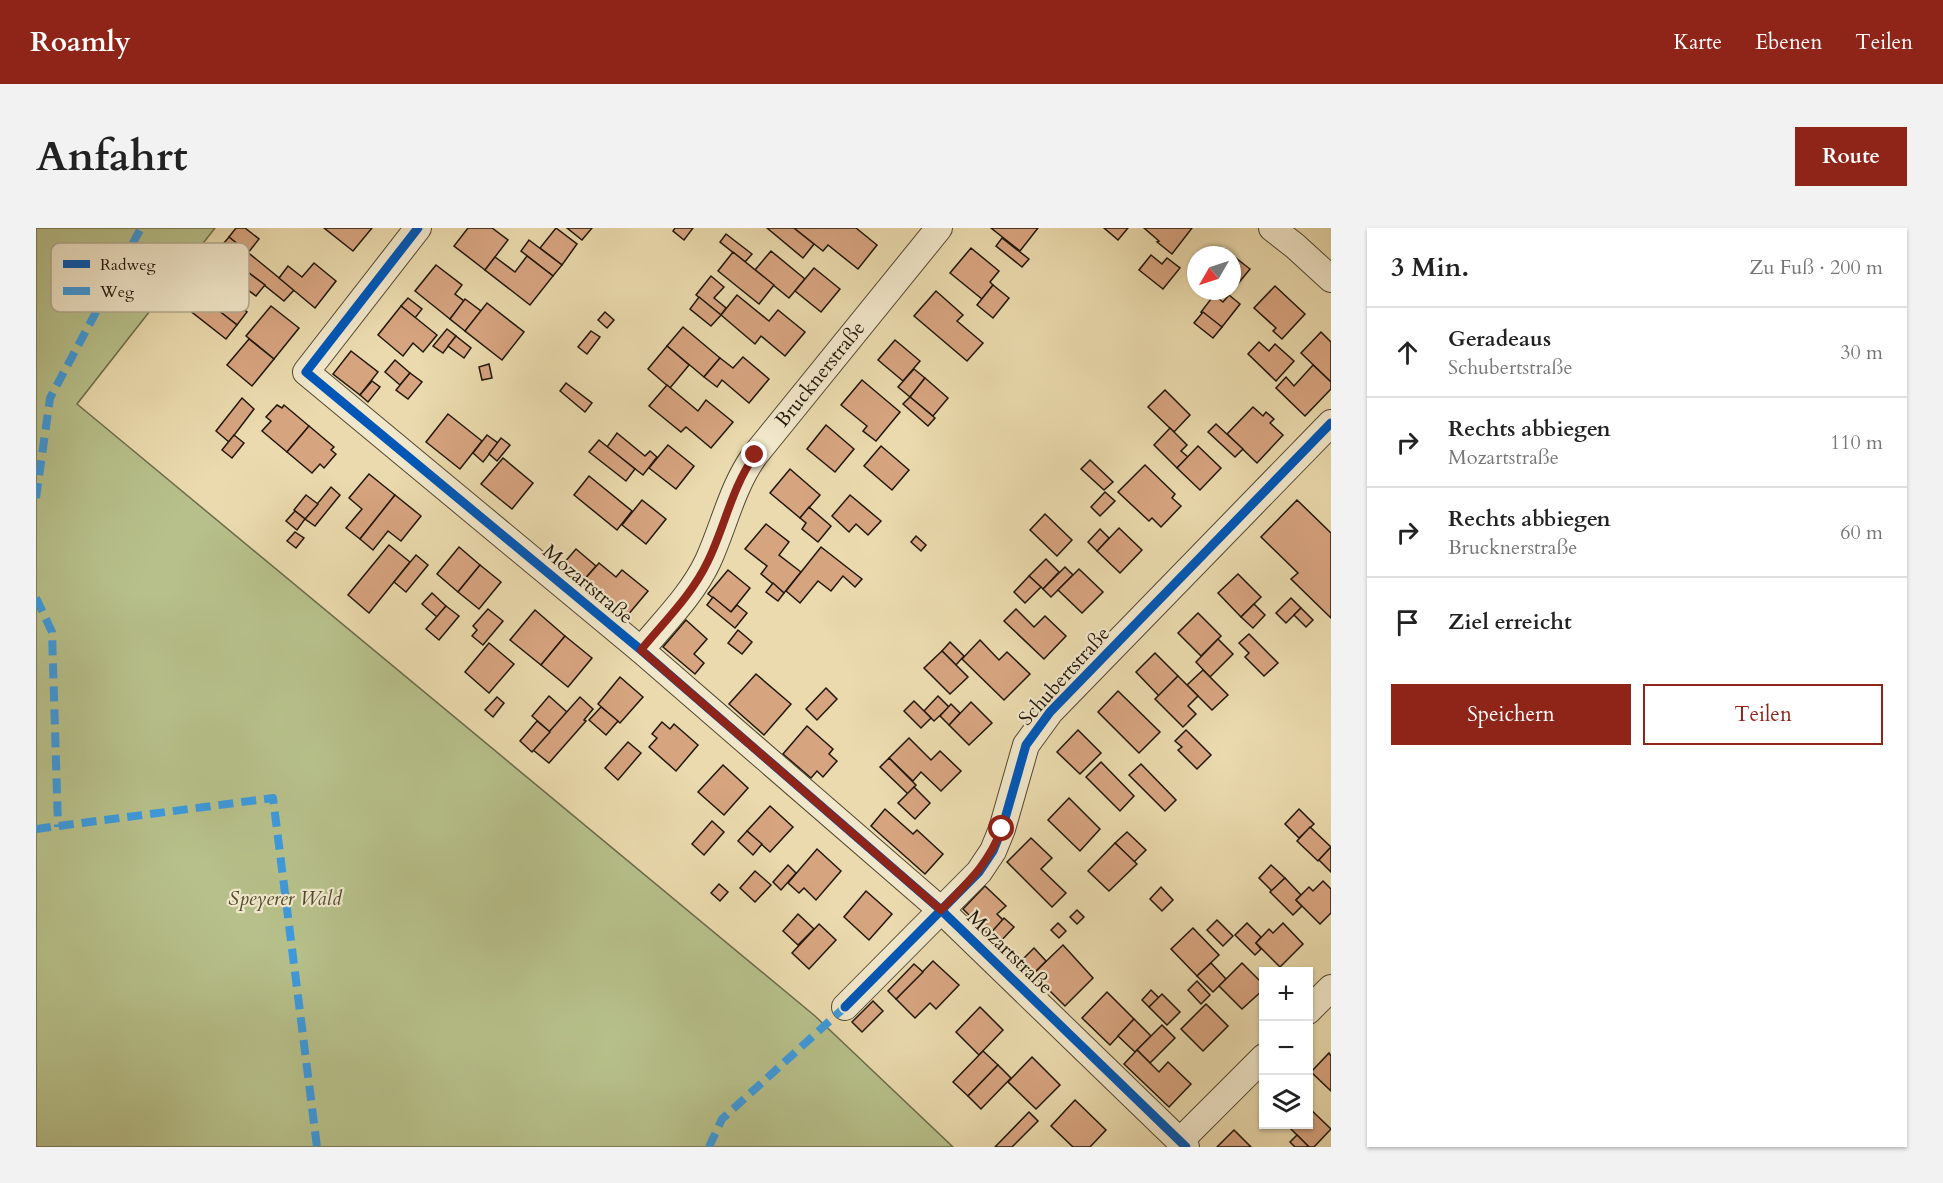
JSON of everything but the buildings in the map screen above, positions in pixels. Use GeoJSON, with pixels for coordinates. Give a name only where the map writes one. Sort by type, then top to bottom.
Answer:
{"type":"FeatureCollection","features":[{"type":"Feature","properties":{"kind":"street","name":"Mozartstraße"},"geometry":{"type":"LineString","coordinates":[[418,228],[306,372],[641,650],[941,910],[1183,1144]]}},
{"type":"Feature","properties":{"kind":"street","name":"Brucknerstraße"},"geometry":{"type":"LineString","coordinates":[[641,650],[698,579],[708,561],[738,483],[750,462],[939,228]]}},
{"type":"Feature","properties":{"kind":"street"},"geometry":{"type":"LineString","coordinates":[[1272,228],[1331,279]]}},
{"type":"Feature","properties":{"kind":"street","name":"Schubertstraße"},"geometry":{"type":"LineString","coordinates":[[845,1007],[979,872],[993,851],[1002,829],[1026,745],[1050,712],[1331,423]]}},
{"type":"Feature","properties":{"kind":"street"},"geometry":{"type":"LineString","coordinates":[[1313,1006],[1331,988]]}},
{"type":"Feature","properties":{"kind":"street"},"geometry":{"type":"LineString","coordinates":[[1183,1144],[1259,1061]]}},
{"type":"Feature","properties":{"kind":"green space","name":"Speyerer Wald"},"geometry":{"type":"Polygon","coordinates":[[[36,228],[215,228],[203,243],[51,243],[51,312],[149,312],[77,404],[815,1016],[953,1147],[36,1147],[36,228]]]}},
{"type":"Feature","properties":{"kind":"marked path"},"geometry":{"type":"LineString","coordinates":[[133,243],[141,228]]}},
{"type":"Feature","properties":{"kind":"marked path"},"geometry":{"type":"LineString","coordinates":[[36,498],[50,398],[96,312]]}},
{"type":"Feature","properties":{"kind":"marked path"},"geometry":{"type":"LineString","coordinates":[[36,598],[52,632],[58,827]]}},
{"type":"Feature","properties":{"kind":"marked path"},"geometry":{"type":"LineString","coordinates":[[36,829],[273,798],[317,1147]]}},
{"type":"Feature","properties":{"kind":"marked path"},"geometry":{"type":"LineString","coordinates":[[709,1147],[722,1119],[845,1007]]}},
{"type":"Feature","properties":{"kind":"cycle path"},"geometry":{"type":"LineString","coordinates":[[418,228],[306,372],[641,650],[941,910],[1186,1147]]}},
{"type":"Feature","properties":{"kind":"cycle path"},"geometry":{"type":"LineString","coordinates":[[845,1007],[979,872],[993,851],[1002,829],[1026,745],[1050,712],[1331,423]]}},
{"type":"Feature","properties":{"kind":"route"},"geometry":{"type":"LineString","coordinates":[[755,455],[745,468],[738,483],[708,561],[698,579],[641,650],[941,910],[979,872],[993,851],[1002,829]]}}]}
